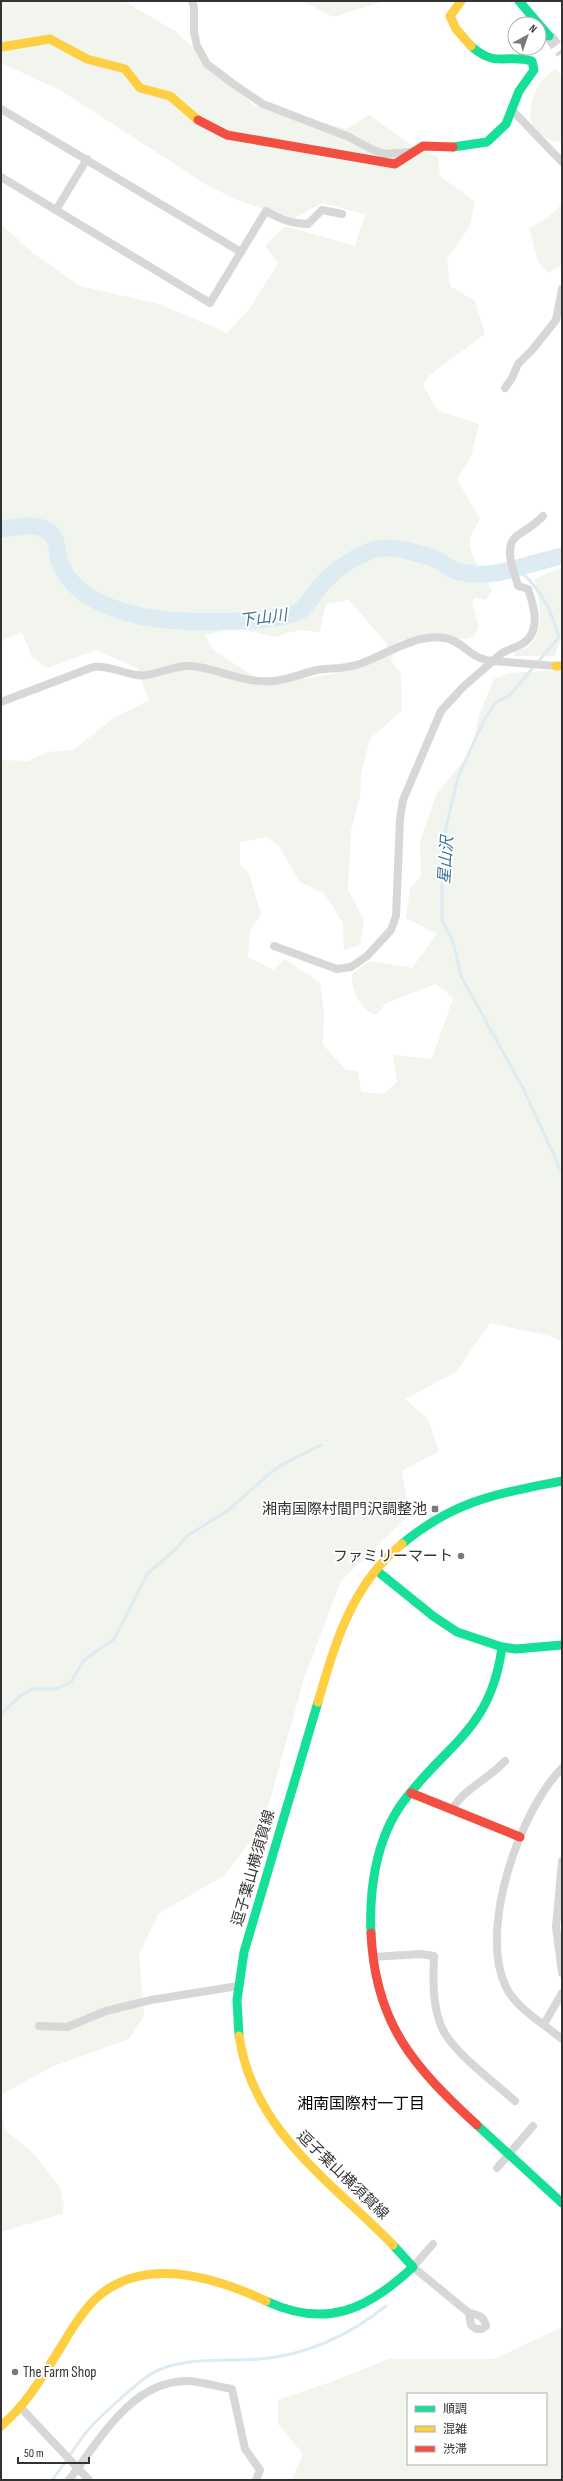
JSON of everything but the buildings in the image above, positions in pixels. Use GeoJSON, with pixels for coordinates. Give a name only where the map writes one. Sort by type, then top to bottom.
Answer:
{"type":"FeatureCollection","features":[{"type":"Feature","properties":{"kind":"street"},"geometry":{"type":"LineString","coordinates":[[192,1],[194,7],[194,32],[196,46],[207,64],[263,104],[349,137],[373,150],[385,154],[415,151]]}},
{"type":"Feature","properties":{"kind":"street"},"geometry":{"type":"LineString","coordinates":[[1,47],[40,39],[60,43],[87,59],[125,69],[140,88],[170,96],[198,120],[214,130],[246,140],[386,164],[402,162],[415,151],[429,144],[462,147],[486,142],[506,124],[519,91],[534,70],[534,65],[528,59],[494,60],[485,56],[458,34],[451,25],[450,16],[461,1]]}},
{"type":"Feature","properties":{"kind":"street"},"geometry":{"type":"LineString","coordinates":[[519,1],[549,36]]}},
{"type":"Feature","properties":{"kind":"street"},"geometry":{"type":"LineString","coordinates":[[1,109],[241,252]]}},
{"type":"Feature","properties":{"kind":"street"},"geometry":{"type":"LineString","coordinates":[[512,110],[562,162]]}},
{"type":"Feature","properties":{"kind":"street"},"geometry":{"type":"LineString","coordinates":[[56,210],[87,159]]}},
{"type":"Feature","properties":{"kind":"street"},"geometry":{"type":"LineString","coordinates":[[1,177],[210,303],[266,211],[278,218],[295,224],[308,224],[322,210],[342,214]]}},
{"type":"Feature","properties":{"kind":"street"},"geometry":{"type":"LineString","coordinates":[[505,388],[512,378],[518,364],[533,349],[556,320],[562,289]]}},
{"type":"Feature","properties":{"kind":"street"},"geometry":{"type":"LineString","coordinates":[[274,946],[337,969],[351,967],[367,956],[391,930],[396,916],[400,819],[403,800],[441,711],[463,687],[504,650],[523,643],[534,628],[535,610],[533,603],[528,589],[518,586],[510,553],[512,542],[517,536],[534,527],[543,516]]}},
{"type":"Feature","properties":{"kind":"street"},"geometry":{"type":"LineString","coordinates":[[1,702],[93,667],[101,666],[138,676],[174,666],[191,666],[242,679],[273,681],[317,670],[356,665],[397,646],[436,638],[446,638],[456,642],[480,660],[502,663],[559,666]]}},
{"type":"Feature","properties":{"kind":"street","name":"逗子葉山横須賀線"},"geometry":{"type":"LineString","coordinates":[[413,2267],[396,2246],[292,2148],[268,2116],[254,2086],[243,2053],[237,2016],[238,1986],[252,1920],[333,1650],[360,1591],[376,1570],[398,1546],[426,1524],[459,1507],[492,1495],[562,1481]]}},
{"type":"Feature","properties":{"kind":"street"},"geometry":{"type":"LineString","coordinates":[[376,1570],[433,1616],[457,1632],[502,1648],[516,1649],[562,1646]]}},
{"type":"Feature","properties":{"kind":"street"},"geometry":{"type":"LineString","coordinates":[[502,1648],[499,1674],[491,1698],[474,1726],[410,1793],[384,1836],[376,1861],[370,1922],[373,1957],[378,1986],[385,2007],[408,2054],[438,2088],[561,2200]]}},
{"type":"Feature","properties":{"kind":"street"},"geometry":{"type":"LineString","coordinates":[[452,1810],[458,1799],[496,1771],[505,1761]]}},
{"type":"Feature","properties":{"kind":"street"},"geometry":{"type":"LineString","coordinates":[[562,1768],[543,1792],[520,1837],[504,1884],[497,1928],[496,1958],[510,1994],[562,2039]]}},
{"type":"Feature","properties":{"kind":"street"},"geometry":{"type":"LineString","coordinates":[[410,1793],[520,1837]]}},
{"type":"Feature","properties":{"kind":"street"},"geometry":{"type":"LineString","coordinates":[[562,1861],[556,1927],[562,1973]]}},
{"type":"Feature","properties":{"kind":"street"},"geometry":{"type":"LineString","coordinates":[[373,1957],[421,1954],[434,1956],[433,1991],[444,2032],[460,2051],[515,2101]]}},
{"type":"Feature","properties":{"kind":"street"},"geometry":{"type":"LineString","coordinates":[[39,2026],[67,2027],[106,2011],[145,2001],[238,1986]]}},
{"type":"Feature","properties":{"kind":"street"},"geometry":{"type":"LineString","coordinates":[[544,2024],[562,1993]]}},
{"type":"Feature","properties":{"kind":"street"},"geometry":{"type":"LineString","coordinates":[[497,2168],[533,2126]]}},
{"type":"Feature","properties":{"kind":"street"},"geometry":{"type":"LineString","coordinates":[[1,2426],[21,2408],[63,2344],[94,2301],[112,2287],[128,2281],[166,2272],[191,2274],[237,2288],[293,2312],[310,2315],[350,2310],[367,2303],[391,2289],[433,2244]]}},
{"type":"Feature","properties":{"kind":"street"},"geometry":{"type":"LineString","coordinates":[[413,2267],[469,2313]]}},
{"type":"Feature","properties":{"kind":"street"},"geometry":{"type":"LineString","coordinates":[[69,2480],[110,2425],[148,2390],[160,2384],[188,2381],[232,2389],[245,2449],[260,2470],[256,2480]]}},
{"type":"Feature","properties":{"kind":"street"},"geometry":{"type":"LineString","coordinates":[[21,2408],[89,2480]]}},
{"type":"Feature","properties":{"kind":"shaded area"},"geometry":{"type":"Polygon","coordinates":[[[1,1],[119,1],[127,3],[175,31],[254,105],[347,129],[369,115],[412,145],[438,157],[440,176],[475,202],[470,226],[447,259],[450,286],[475,301],[485,334],[430,375],[423,385],[438,411],[479,424],[471,457],[457,479],[480,519],[470,539],[470,546],[474,559],[492,591],[486,600],[475,598],[472,602],[479,627],[473,637],[464,639],[423,636],[398,641],[391,660],[401,674],[402,710],[370,739],[361,773],[360,796],[351,831],[348,890],[364,920],[360,945],[344,950],[343,923],[324,893],[300,882],[278,845],[266,837],[240,842],[240,865],[249,873],[261,915],[250,931],[248,957],[273,970],[285,959],[320,983],[324,1012],[323,1045],[346,1070],[358,1071],[361,1092],[384,1094],[397,1082],[393,1055],[432,1059],[453,998],[436,984],[386,1003],[376,1015],[365,1008],[358,999],[353,987],[352,974],[370,961],[412,968],[437,934],[406,918],[410,888],[421,876],[420,841],[437,793],[472,751],[479,715],[494,679],[509,673],[562,670],[562,1342],[550,1336],[490,1323],[456,1372],[405,1399],[428,1419],[439,1451],[402,1471],[409,1515],[341,1581],[304,1678],[263,1825],[225,1875],[158,1914],[139,1955],[144,2016],[129,2039],[51,2067],[1,2095],[1,760],[28,761],[47,752],[73,750],[115,717],[149,701],[137,668],[96,650],[48,668],[32,657],[22,632],[1,641],[1,224],[33,253],[80,286],[159,304],[227,333],[250,308],[278,263],[265,246],[285,226],[355,246],[365,214],[322,203],[294,218],[242,202],[210,187],[60,90],[1,63],[1,1]],[[349,600],[326,604],[320,632],[299,630],[275,637],[236,628],[205,635],[213,650],[267,685],[348,671],[384,657],[387,644],[349,600]]]}},
{"type":"Feature","properties":{"kind":"shaded area"},"geometry":{"type":"Polygon","coordinates":[[[302,1],[385,1],[333,17],[302,1]]]}},
{"type":"Feature","properties":{"kind":"shaded area"},"geometry":{"type":"Polygon","coordinates":[[[555,69],[562,76],[562,142],[553,141],[537,132],[533,126],[530,112],[534,96],[541,82],[555,69]]]}},
{"type":"Feature","properties":{"kind":"shaded area"},"geometry":{"type":"Polygon","coordinates":[[[562,204],[562,265],[548,273],[538,262],[529,228],[547,218],[562,204]]]}},
{"type":"Feature","properties":{"kind":"shaded area"},"geometry":{"type":"Polygon","coordinates":[[[562,567],[562,641],[560,641],[555,656],[515,656],[514,652],[529,646],[535,640],[538,632],[540,614],[535,579],[562,567]]]}},
{"type":"Feature","properties":{"kind":"shaded area"},"geometry":{"type":"Polygon","coordinates":[[[1,2111],[5,2130],[32,2152],[60,2187],[64,2206],[62,2214],[1,2232],[1,2111]]]}},
{"type":"Feature","properties":{"kind":"shaded area"},"geometry":{"type":"Polygon","coordinates":[[[562,2327],[562,2480],[292,2480],[303,2454],[278,2424],[278,2400],[336,2380],[389,2359],[494,2359],[562,2327]]]}},
{"type":"Feature","properties":{"kind":"waterway","name":"下山川"},"geometry":{"type":"LineString","coordinates":[[1,529],[32,526],[43,528],[48,531],[52,534],[56,541],[60,563],[67,576],[76,587],[101,603],[115,609],[144,617],[188,621],[209,622],[254,620],[291,615],[301,610],[321,585],[341,567],[366,553],[383,548],[404,550],[420,554],[439,561],[456,571],[470,574],[497,573],[562,556]]}},
{"type":"Feature","properties":{"kind":"waterway","name":"星山沢"},"geometry":{"type":"LineString","coordinates":[[518,569],[532,583],[544,600],[553,618],[559,637],[510,695],[495,703],[485,718],[458,777],[446,827],[442,862],[442,920],[453,941],[461,976],[524,1090],[562,1173]]}},
{"type":"Feature","properties":{"kind":"waterway"},"geometry":{"type":"LineString","coordinates":[[1,1714],[21,1695],[32,1689],[55,1689],[71,1682],[84,1660],[114,1639],[148,1573],[176,1549],[187,1536],[227,1511],[269,1474],[283,1464],[321,1445]]}},
{"type":"Feature","properties":{"kind":"waterway"},"geometry":{"type":"LineString","coordinates":[[52,2480],[83,2436],[93,2425],[128,2392],[151,2374],[163,2368],[189,2362],[246,2360],[293,2354],[310,2349],[342,2335],[386,2306]]}},
{"type":"Feature","properties":{"kind":"tunnel"},"geometry":{"type":"LineString","coordinates":[[549,36],[562,53]]}},
{"type":"Feature","properties":{"kind":"traffic: fast"},"geometry":{"type":"LineString","coordinates":[[519,1],[549,36]]}},
{"type":"Feature","properties":{"kind":"traffic: fast"},"geometry":{"type":"LineString","coordinates":[[453,147],[487,142],[506,124],[519,91],[534,70],[532,61],[523,59],[495,59],[480,53],[471,46]]}},
{"type":"Feature","properties":{"kind":"traffic: fast"},"geometry":{"type":"LineString","coordinates":[[402,1544],[421,1529],[440,1517],[459,1508],[497,1495],[562,1481]]}},
{"type":"Feature","properties":{"kind":"traffic: fast"},"geometry":{"type":"LineString","coordinates":[[376,1570],[433,1616],[457,1632],[502,1647],[516,1649],[562,1645]]}},
{"type":"Feature","properties":{"kind":"traffic: fast"},"geometry":{"type":"LineString","coordinates":[[371,1933],[371,1899],[373,1882],[380,1848],[386,1832],[403,1802],[419,1782],[465,1734],[477,1717],[488,1698],[496,1675],[502,1647]]}},
{"type":"Feature","properties":{"kind":"traffic: fast"},"geometry":{"type":"LineString","coordinates":[[239,2036],[237,2000],[244,1952],[318,1702]]}},
{"type":"Feature","properties":{"kind":"traffic: fast"},"geometry":{"type":"LineString","coordinates":[[477,2125],[562,2203]]}},
{"type":"Feature","properties":{"kind":"traffic: fast"},"geometry":{"type":"LineString","coordinates":[[266,2301],[308,2314],[327,2314],[345,2311],[362,2304],[396,2282],[413,2267],[393,2245]]}},
{"type":"Feature","properties":{"kind":"traffic: slow"},"geometry":{"type":"LineString","coordinates":[[461,1],[450,16],[456,29],[471,46]]}},
{"type":"Feature","properties":{"kind":"traffic: slow"},"geometry":{"type":"LineString","coordinates":[[1,47],[50,39],[87,59],[125,69],[140,88],[170,96],[198,120]]}},
{"type":"Feature","properties":{"kind":"traffic: slow"},"geometry":{"type":"LineString","coordinates":[[556,666],[562,666]]}},
{"type":"Feature","properties":{"kind":"traffic: slow"},"geometry":{"type":"LineString","coordinates":[[318,1702],[331,1658],[358,1596],[370,1577],[402,1544]]}},
{"type":"Feature","properties":{"kind":"traffic: slow"},"geometry":{"type":"LineString","coordinates":[[239,2036],[247,2070],[260,2100],[278,2127],[298,2152],[321,2176],[393,2245]]}},
{"type":"Feature","properties":{"kind":"traffic: slow"},"geometry":{"type":"LineString","coordinates":[[1,2426],[28,2397],[85,2310],[101,2294],[120,2282],[140,2276],[161,2273],[183,2275],[226,2285],[266,2301]]}},
{"type":"Feature","properties":{"kind":"traffic: jam"},"geometry":{"type":"LineString","coordinates":[[198,120],[227,135],[395,164],[423,146],[453,147]]}},
{"type":"Feature","properties":{"kind":"traffic: jam"},"geometry":{"type":"LineString","coordinates":[[411,1793],[520,1837]]}},
{"type":"Feature","properties":{"kind":"traffic: jam"},"geometry":{"type":"LineString","coordinates":[[371,1933],[374,1965],[380,1993],[390,2018],[402,2041],[417,2063],[434,2083],[477,2125]]}},
{"type":"Feature","properties":{"kind":"place","name":"湘南国際村間門沢調整池"},"geometry":{"type":"Point","coordinates":[435,1509]}},
{"type":"Feature","properties":{"kind":"place","name":"ファミリーマート"},"geometry":{"type":"Point","coordinates":[461,1556]}},
{"type":"Feature","properties":{"kind":"place","name":"The Farm Shop"},"geometry":{"type":"Point","coordinates":[15,2372]}},
{"type":"Feature","properties":{"kind":"district","name":"湘南国際村一丁目"},"geometry":{"type":"Point","coordinates":[361,2103]}}]}
